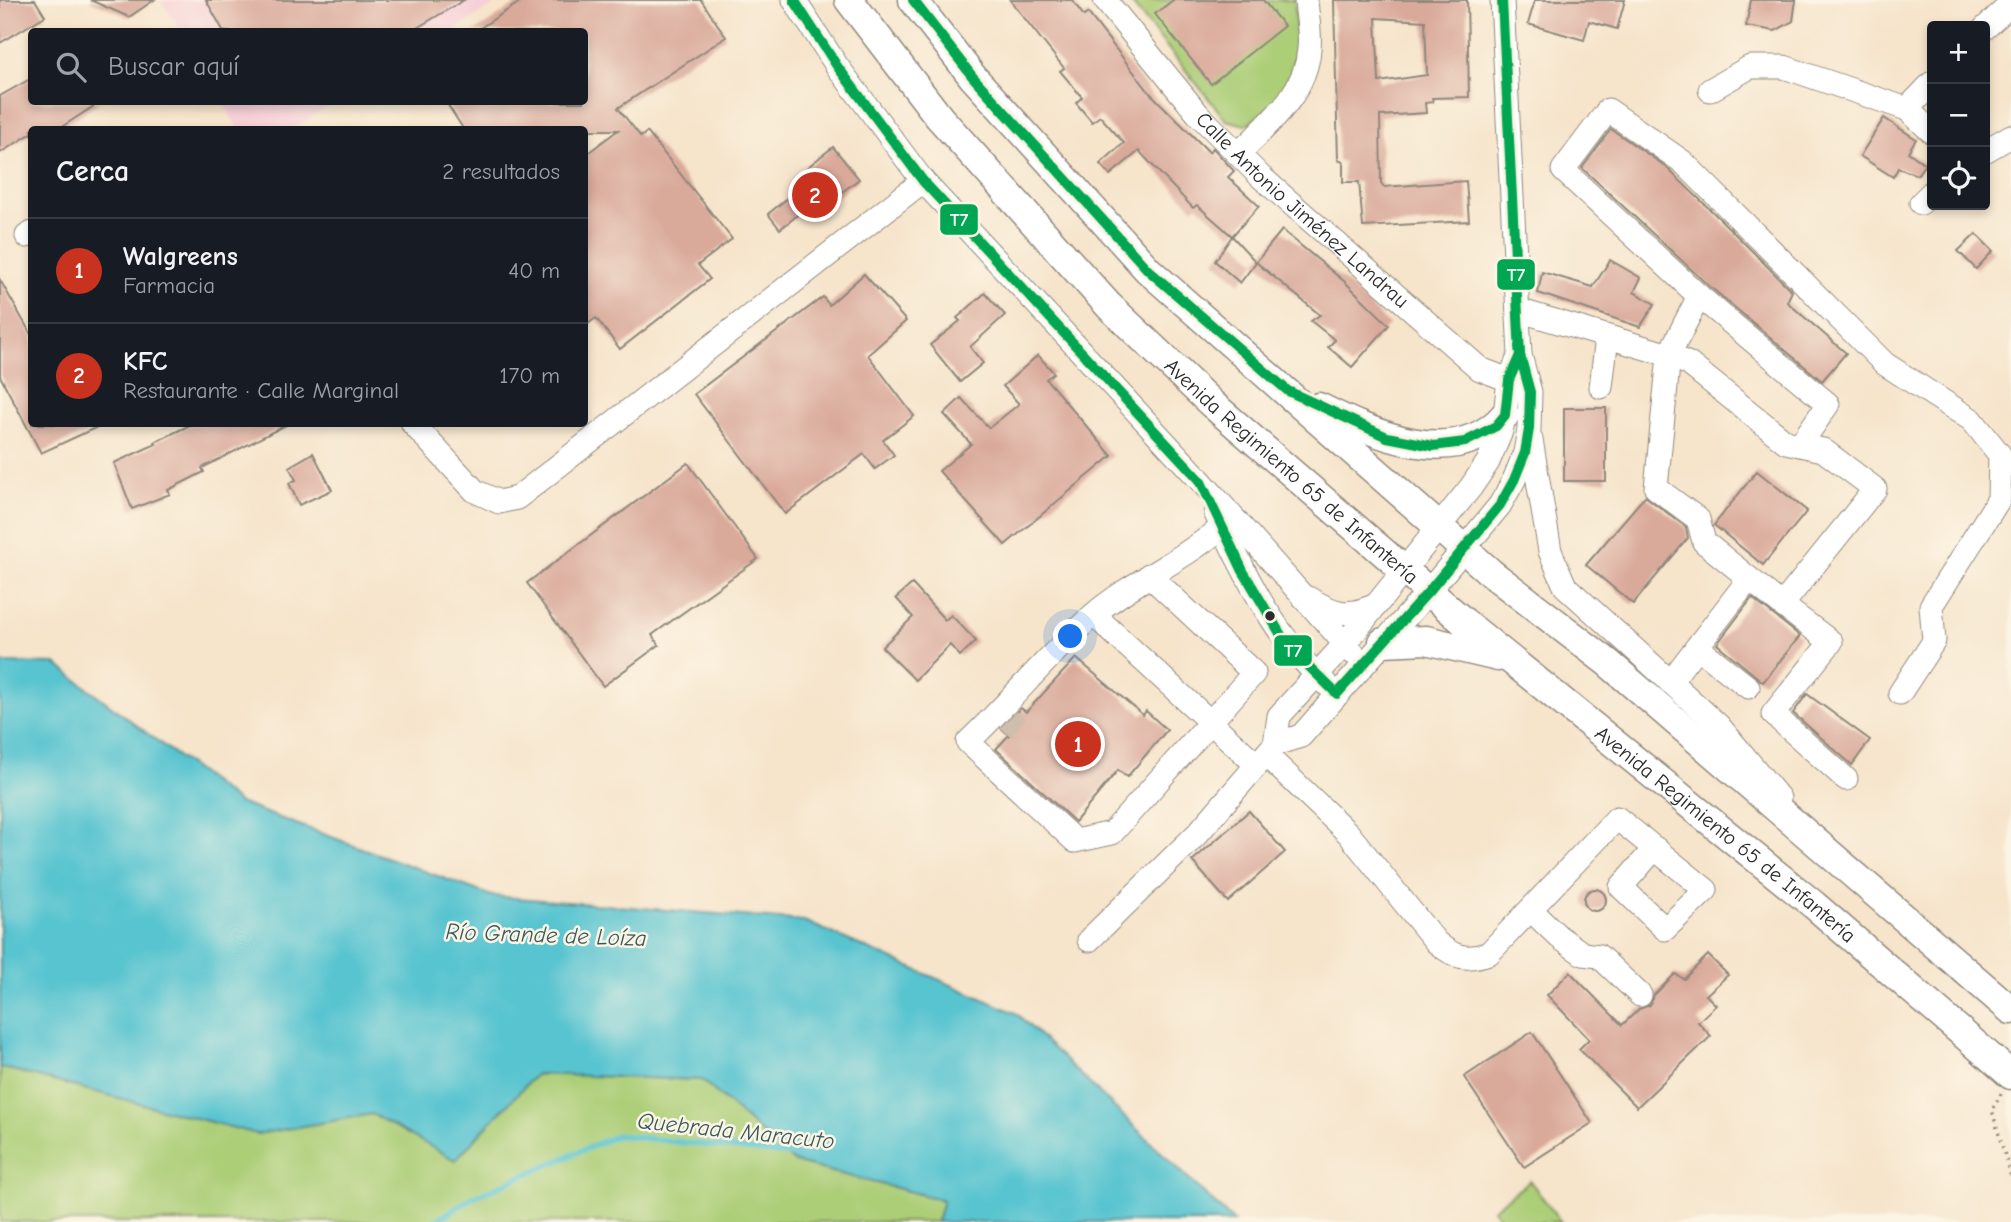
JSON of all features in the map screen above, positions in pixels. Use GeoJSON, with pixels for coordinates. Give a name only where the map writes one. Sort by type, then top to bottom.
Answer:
{"type":"FeatureCollection","features":[{"type":"Feature","properties":{"kind":"main road","name":"Avenida Regimiento 65 de Infantería"},"geometry":{"type":"LineString","coordinates":[[849,0],[939,117],[1109,306],[1212,404],[1512,662],[1814,905],[2008,1081]]}},
{"type":"Feature","properties":{"kind":"main road"},"geometry":{"type":"LineString","coordinates":[[913,0],[972,76],[1148,270],[1491,573],[1606,662],[2011,1010]]}},
{"type":"Feature","properties":{"kind":"main road"},"geometry":{"type":"LineString","coordinates":[[1288,391],[1387,437],[1433,446],[1465,442],[1496,426],[1517,422]]}},
{"type":"Feature","properties":{"kind":"main road"},"geometry":{"type":"LineString","coordinates":[[1374,652],[1438,642],[1474,649],[1512,662]]}},
{"type":"Feature","properties":{"kind":"street"},"geometry":{"type":"LineString","coordinates":[[794,0],[837,66],[923,181],[1200,480],[1344,645],[1374,652]]}},
{"type":"Feature","properties":{"kind":"street","name":"Calle Antonio Jiménez Landrau"},"geometry":{"type":"LineString","coordinates":[[1105,0],[1198,114],[1238,154],[1480,369],[1518,380]]}},
{"type":"Feature","properties":{"kind":"street"},"geometry":{"type":"LineString","coordinates":[[1238,154],[1290,101],[1303,75],[1310,49],[1306,0]]}},
{"type":"Feature","properties":{"kind":"street"},"geometry":{"type":"LineString","coordinates":[[1502,0],[1520,355],[1517,422],[1550,551],[1565,586],[1719,726],[1812,838]]}},
{"type":"Feature","properties":{"kind":"street"},"geometry":{"type":"LineString","coordinates":[[1990,24],[2011,5]]}},
{"type":"Feature","properties":{"kind":"street"},"geometry":{"type":"LineString","coordinates":[[1710,90],[1750,67],[1791,69],[1907,109],[1927,127]]}},
{"type":"Feature","properties":{"kind":"street"},"geometry":{"type":"LineString","coordinates":[[1907,109],[1931,84]]}},
{"type":"Feature","properties":{"kind":"street"},"geometry":{"type":"LineString","coordinates":[[1800,445],[1828,404],[1699,296],[1563,170],[1608,110],[1683,162],[1885,364],[1972,420],[2000,455],[1999,499],[1931,606],[1934,641],[1900,693]]}},
{"type":"Feature","properties":{"kind":"street"},"geometry":{"type":"LineString","coordinates":[[416,427],[475,491],[499,502],[517,498],[923,181]]}},
{"type":"Feature","properties":{"kind":"street"},"geometry":{"type":"LineString","coordinates":[[1699,296],[1669,355],[1656,488],[1698,519],[1704,542],[1831,642],[1773,714],[1846,779]]}},
{"type":"Feature","properties":{"kind":"street"},"geometry":{"type":"LineString","coordinates":[[1518,310],[1669,355],[1689,364],[1786,442],[1823,450],[1875,489],[1782,605]]}},
{"type":"Feature","properties":{"kind":"street"},"geometry":{"type":"LineString","coordinates":[[1601,387],[1607,337]]}},
{"type":"Feature","properties":{"kind":"street"},"geometry":{"type":"LineString","coordinates":[[1266,755],[1279,716],[1344,645],[1517,422]]}},
{"type":"Feature","properties":{"kind":"street"},"geometry":{"type":"LineString","coordinates":[[1089,940],[1198,833],[1266,755],[1301,736],[1429,591],[1500,505],[1514,480],[1525,453],[1517,422]]}},
{"type":"Feature","properties":{"kind":"street"},"geometry":{"type":"LineString","coordinates":[[1200,480],[1244,571],[1287,645],[1337,694]]}},
{"type":"Feature","properties":{"kind":"street"},"geometry":{"type":"LineString","coordinates":[[1149,575],[1254,673],[1112,833],[1074,841],[968,742],[991,729],[1037,672],[1094,615],[1149,575],[1197,549],[1223,527]]}},
{"type":"Feature","properties":{"kind":"street"},"geometry":{"type":"LineString","coordinates":[[1670,682],[1749,579]]}},
{"type":"Feature","properties":{"kind":"street"},"geometry":{"type":"LineString","coordinates":[[1296,590],[1326,609],[1353,615],[1376,605]]}},
{"type":"Feature","properties":{"kind":"street"},"geometry":{"type":"LineString","coordinates":[[1094,615],[1211,723],[1266,755],[1348,833],[1436,942],[1449,953],[1463,959],[1489,953],[1617,818],[1655,848]]}},
{"type":"Feature","properties":{"kind":"street"},"geometry":{"type":"LineString","coordinates":[[1697,647],[1748,687]]}},
{"type":"Feature","properties":{"kind":"street"},"geometry":{"type":"LineString","coordinates":[[1020,708],[1028,698],[1037,672]]}},
{"type":"Feature","properties":{"kind":"street"},"geometry":{"type":"LineString","coordinates":[[1531,910],[1559,937],[1583,954],[1599,956],[1640,995]]}},
{"type":"Feature","properties":{"kind":"path"},"geometry":{"type":"LineString","coordinates":[[2008,1081],[1992,1110],[2011,1177]]}},
{"type":"Feature","properties":{"kind":"shaded area"},"geometry":{"type":"Polygon","coordinates":[[[161,0],[502,0],[457,28],[179,28],[161,0]]]}},
{"type":"Feature","properties":{"kind":"shaded area"},"geometry":{"type":"Polygon","coordinates":[[[224,105],[332,105],[298,126],[237,126],[224,105]]]}},
{"type":"Feature","properties":{"kind":"green space"},"geometry":{"type":"Polygon","coordinates":[[[1129,0],[1295,0],[1296,39],[1291,72],[1285,86],[1263,113],[1245,125],[1226,120],[1129,0]]]}},
{"type":"Feature","properties":{"kind":"green space"},"geometry":{"type":"Polygon","coordinates":[[[0,1067],[257,1134],[372,1114],[455,1160],[536,1074],[702,1080],[794,1162],[943,1200],[937,1222],[0,1222],[0,1067]]]}},
{"type":"Feature","properties":{"kind":"green space"},"geometry":{"type":"Polygon","coordinates":[[[1530,1181],[1561,1222],[1503,1222],[1493,1209],[1530,1181]]]}},
{"type":"Feature","properties":{"kind":"water","name":"Río Grande de Loíza"},"geometry":{"type":"Polygon","coordinates":[[[0,663],[56,664],[239,803],[492,896],[804,921],[1016,1013],[1234,1222],[937,1222],[943,1200],[794,1162],[702,1080],[536,1074],[455,1160],[372,1114],[257,1134],[0,1067],[0,663]]]}},
{"type":"Feature","properties":{"kind":"building"},"geometry":{"type":"Polygon","coordinates":[[[0,0],[35,0],[45,16],[0,43],[0,0]]]}},
{"type":"Feature","properties":{"kind":"building"},"geometry":{"type":"Polygon","coordinates":[[[90,0],[154,0],[129,17],[90,0]]]}},
{"type":"Feature","properties":{"kind":"building"},"geometry":{"type":"Polygon","coordinates":[[[206,0],[464,0],[417,28],[222,28],[206,0]]]}},
{"type":"Feature","properties":{"kind":"building"},"geometry":{"type":"Polygon","coordinates":[[[523,0],[701,0],[726,37],[618,108],[641,137],[647,132],[732,239],[698,265],[710,279],[620,349],[596,318],[588,324],[588,153],[618,130],[588,130],[588,126],[461,126],[448,105],[588,105],[588,28],[480,28],[523,0]]]}},
{"type":"Feature","properties":{"kind":"building"},"geometry":{"type":"Polygon","coordinates":[[[1010,0],[1072,0],[1084,16],[1088,13],[1150,93],[1209,152],[1213,148],[1234,171],[1228,177],[1259,206],[1232,236],[1197,205],[1193,208],[1139,151],[1110,175],[1100,164],[1124,143],[1100,116],[1092,122],[1076,103],[1082,97],[1060,71],[1064,68],[1010,0]]]}},
{"type":"Feature","properties":{"kind":"building"},"geometry":{"type":"Polygon","coordinates":[[[1173,0],[1263,0],[1284,26],[1211,84],[1155,14],[1173,0]]]}},
{"type":"Feature","properties":{"kind":"building"},"geometry":{"type":"Polygon","coordinates":[[[1334,0],[1467,0],[1469,97],[1432,98],[1433,102],[1425,103],[1426,113],[1380,116],[1381,183],[1384,187],[1466,181],[1469,221],[1363,227],[1359,182],[1343,182],[1343,162],[1338,160],[1334,0]],[[1376,18],[1379,82],[1427,75],[1425,21],[1376,18]]]}},
{"type":"Feature","properties":{"kind":"building"},"geometry":{"type":"Polygon","coordinates":[[[1535,0],[1625,0],[1617,29],[1589,21],[1584,40],[1528,24],[1535,0]]]}},
{"type":"Feature","properties":{"kind":"building"},"geometry":{"type":"Polygon","coordinates":[[[1751,0],[1796,0],[1793,21],[1775,31],[1746,26],[1751,0]]]}},
{"type":"Feature","properties":{"kind":"building"},"geometry":{"type":"Polygon","coordinates":[[[28,80],[28,105],[95,105],[63,126],[28,126],[28,136],[0,153],[0,96],[28,80]]]}},
{"type":"Feature","properties":{"kind":"building"},"geometry":{"type":"Polygon","coordinates":[[[1884,118],[1916,139],[1908,152],[1925,164],[1917,175],[1898,168],[1893,177],[1860,156],[1884,118]]]}},
{"type":"Feature","properties":{"kind":"building"},"geometry":{"type":"Polygon","coordinates":[[[1611,129],[1665,166],[1792,291],[1787,302],[1846,353],[1822,381],[1708,285],[1582,168],[1611,129]]]}},
{"type":"Feature","properties":{"kind":"building"},"geometry":{"type":"Polygon","coordinates":[[[833,147],[859,179],[819,210],[813,203],[780,229],[768,214],[801,187],[794,178],[833,147]]]}},
{"type":"Feature","properties":{"kind":"building"},"geometry":{"type":"Polygon","coordinates":[[[1282,230],[1345,282],[1389,325],[1352,367],[1328,347],[1335,340],[1311,321],[1320,315],[1256,262],[1282,230]]]}},
{"type":"Feature","properties":{"kind":"building"},"geometry":{"type":"Polygon","coordinates":[[[1976,234],[1993,251],[1976,269],[1958,251],[1976,234]]]}},
{"type":"Feature","properties":{"kind":"building"},"geometry":{"type":"Polygon","coordinates":[[[1232,236],[1256,262],[1240,283],[1215,261],[1232,236]]]}},
{"type":"Feature","properties":{"kind":"building"},"geometry":{"type":"Polygon","coordinates":[[[1610,260],[1641,278],[1634,292],[1655,304],[1640,327],[1538,293],[1542,272],[1593,287],[1610,260]]]}},
{"type":"Feature","properties":{"kind":"building"},"geometry":{"type":"Polygon","coordinates":[[[864,274],[906,321],[868,355],[914,416],[883,440],[894,455],[875,469],[864,454],[785,514],[694,394],[823,297],[829,305],[864,274]]]}},
{"type":"Feature","properties":{"kind":"building"},"geometry":{"type":"Polygon","coordinates":[[[0,280],[28,329],[28,427],[97,427],[41,453],[0,376],[0,280]]]}},
{"type":"Feature","properties":{"kind":"building"},"geometry":{"type":"Polygon","coordinates":[[[985,293],[1005,315],[970,347],[983,363],[960,382],[930,345],[960,321],[957,318],[985,293]]]}},
{"type":"Feature","properties":{"kind":"building"},"geometry":{"type":"Polygon","coordinates":[[[1038,355],[1054,373],[1046,379],[1112,456],[1005,545],[939,471],[971,444],[944,414],[961,398],[989,428],[1019,404],[1003,386],[1038,355]]]}},
{"type":"Feature","properties":{"kind":"building"},"geometry":{"type":"Polygon","coordinates":[[[1564,408],[1606,408],[1606,481],[1564,481],[1564,408]]]}},
{"type":"Feature","properties":{"kind":"building"},"geometry":{"type":"Polygon","coordinates":[[[186,427],[282,427],[202,468],[204,472],[168,490],[170,494],[132,509],[114,463],[156,444],[155,442],[186,427]]]}},
{"type":"Feature","properties":{"kind":"building"},"geometry":{"type":"Polygon","coordinates":[[[313,453],[332,490],[299,505],[289,483],[296,480],[289,467],[313,453]]]}},
{"type":"Feature","properties":{"kind":"building"},"geometry":{"type":"Polygon","coordinates":[[[688,463],[758,559],[652,635],[659,645],[603,686],[527,583],[688,463]]]}},
{"type":"Feature","properties":{"kind":"building"},"geometry":{"type":"Polygon","coordinates":[[[1757,471],[1807,511],[1763,565],[1714,525],[1757,471]]]}},
{"type":"Feature","properties":{"kind":"building"},"geometry":{"type":"Polygon","coordinates":[[[1645,496],[1686,527],[1688,538],[1633,604],[1586,565],[1645,496]]]}},
{"type":"Feature","properties":{"kind":"building"},"geometry":{"type":"Polygon","coordinates":[[[912,584],[945,620],[951,615],[976,641],[960,656],[950,645],[915,680],[882,647],[913,617],[896,598],[912,584]]]}},
{"type":"Feature","properties":{"kind":"building"},"geometry":{"type":"Polygon","coordinates":[[[1752,598],[1800,636],[1763,682],[1717,644],[1752,598]]]}},
{"type":"Feature","properties":{"kind":"building"},"geometry":{"type":"Polygon","coordinates":[[[1076,658],[1143,715],[1146,711],[1167,730],[1127,777],[1118,770],[1075,822],[996,749],[1009,735],[1001,728],[1021,708],[1026,712],[1076,658]]]}},
{"type":"Feature","properties":{"kind":"building"},"geometry":{"type":"Polygon","coordinates":[[[1807,694],[1870,740],[1852,765],[1793,713],[1807,694]]]}},
{"type":"Feature","properties":{"kind":"building"},"geometry":{"type":"Polygon","coordinates":[[[1249,811],[1285,852],[1228,902],[1192,861],[1249,811]]]}},
{"type":"Feature","properties":{"kind":"building"},"geometry":{"type":"Polygon","coordinates":[[[1595,889],[1603,892],[1606,900],[1603,908],[1595,911],[1587,908],[1584,900],[1587,892],[1595,889]]]}},
{"type":"Feature","properties":{"kind":"building"},"geometry":{"type":"Polygon","coordinates":[[[1708,955],[1728,975],[1706,995],[1716,1005],[1698,1022],[1711,1036],[1637,1107],[1579,1049],[1589,1039],[1547,995],[1570,972],[1622,1025],[1639,1009],[1650,1005],[1654,995],[1675,974],[1684,979],[1708,955]]]}},
{"type":"Feature","properties":{"kind":"building"},"geometry":{"type":"Polygon","coordinates":[[[1532,1032],[1592,1123],[1524,1167],[1464,1077],[1532,1032]]]}},
{"type":"Feature","properties":{"kind":"waterway","name":"Quebrada Maracuto"},"geometry":{"type":"LineString","coordinates":[[434,1222],[473,1197],[618,1135],[792,1155]]}},
{"type":"Feature","properties":{"kind":"tunnel"},"geometry":{"type":"LineString","coordinates":[[1002,729],[1020,708]]}},
{"type":"Feature","properties":{"kind":"transit line","name":"T7"},"geometry":{"type":"LineString","coordinates":[[794,0],[837,66],[923,181],[1200,480],[1243,571],[1287,645],[1337,694],[1429,591],[1500,505],[1525,453],[1530,392],[1520,355],[1502,0]]}},
{"type":"Feature","properties":{"kind":"transit line","name":"T7"},"geometry":{"type":"LineString","coordinates":[[913,0],[972,76],[1148,270],[1288,391],[1387,437],[1433,446],[1465,442],[1496,426],[1505,415],[1509,380],[1520,355],[1519,346]]}},
{"type":"Feature","properties":{"kind":"place","name":"KFC"},"geometry":{"type":"Point","coordinates":[815,195]}},
{"type":"Feature","properties":{"kind":"place","name":"Walgreens"},"geometry":{"type":"Point","coordinates":[1078,744]}}]}
